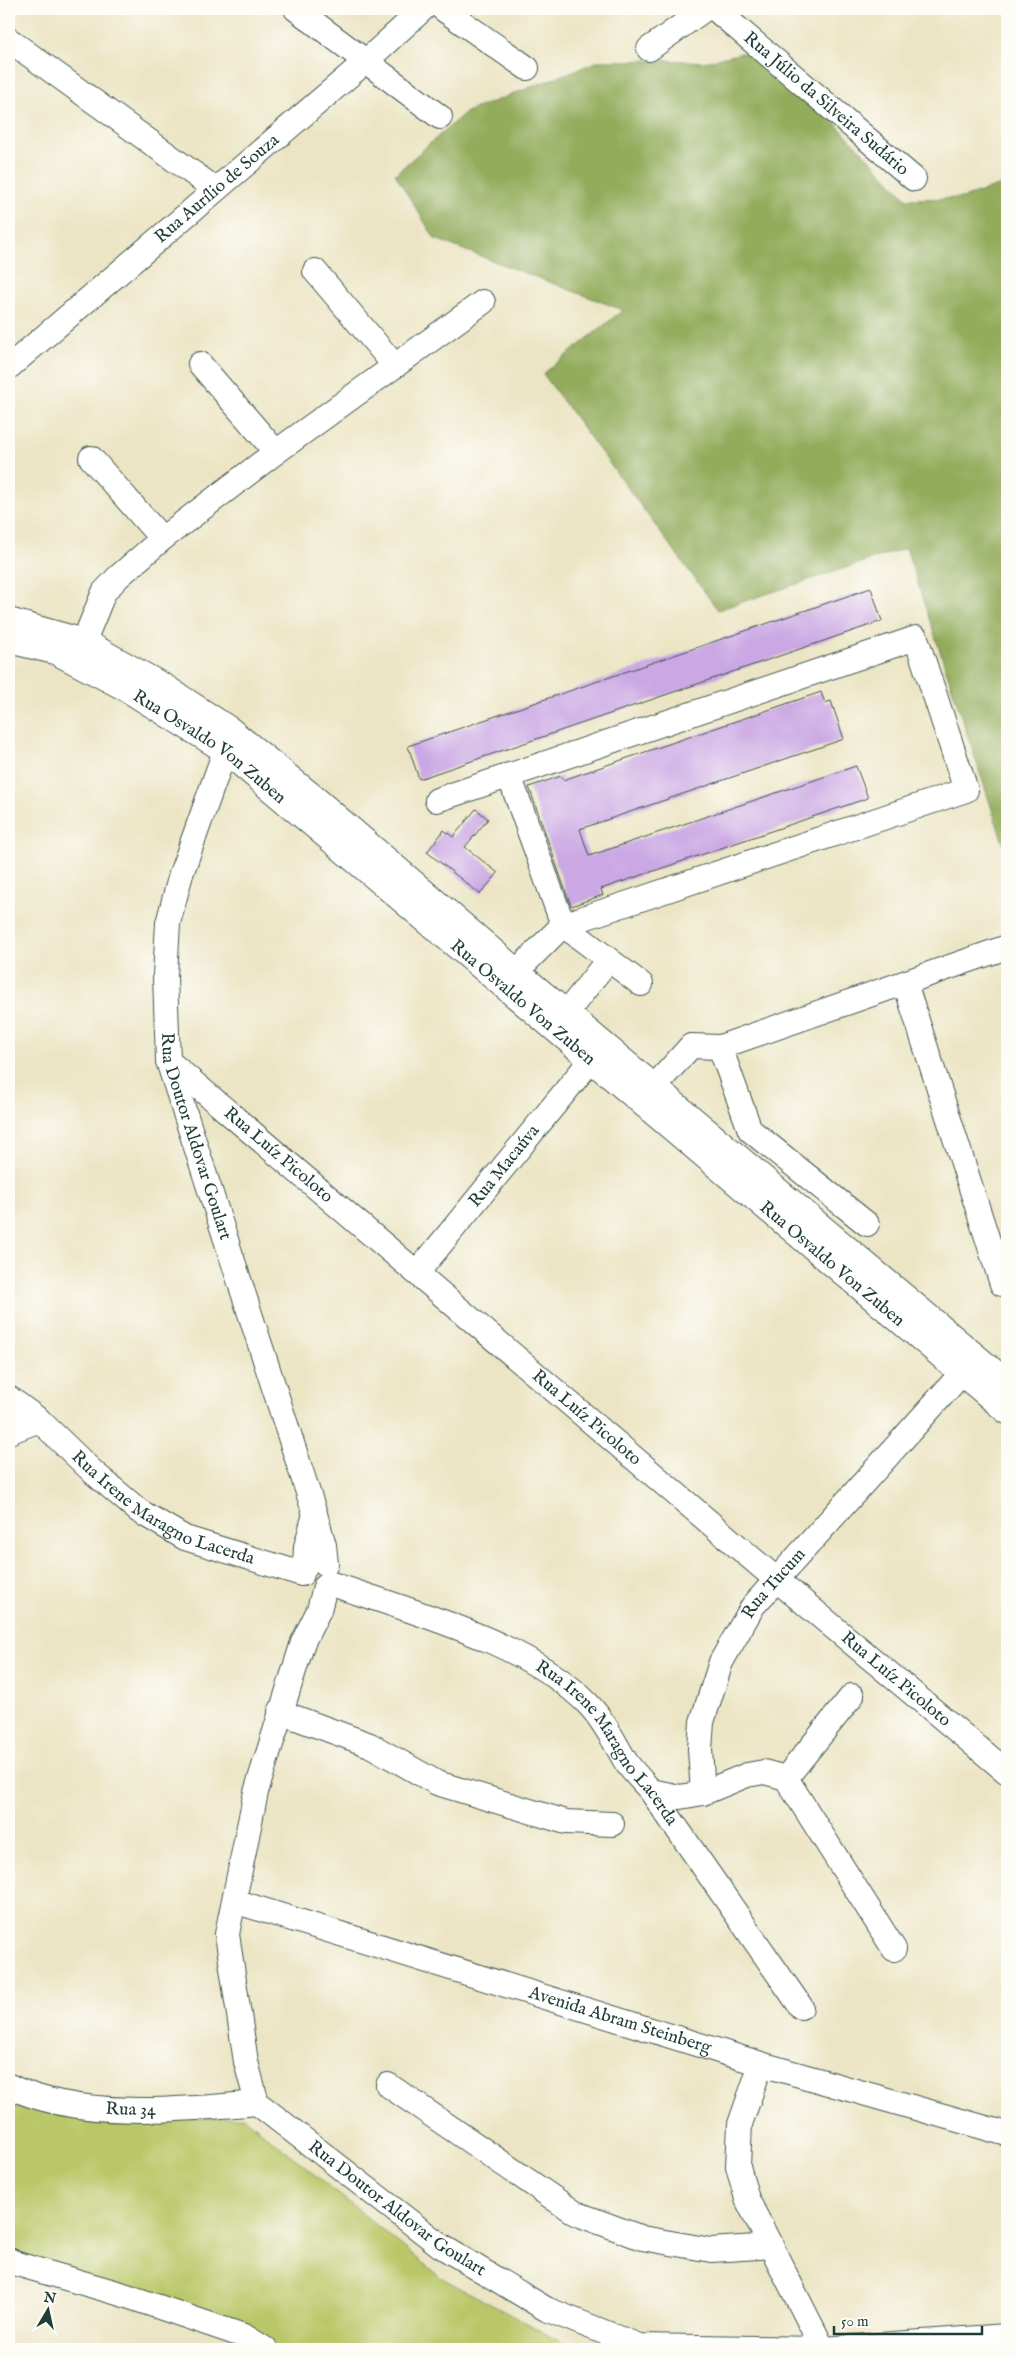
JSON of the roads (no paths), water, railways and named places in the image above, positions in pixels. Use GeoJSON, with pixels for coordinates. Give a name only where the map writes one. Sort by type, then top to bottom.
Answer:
{"type":"FeatureCollection","features":[{"type":"Feature","properties":{"kind":"street"},"geometry":{"type":"LineString","coordinates":[[296,9],[440,117]]}},
{"type":"Feature","properties":{"kind":"street","name":"Rua Aurílio de Souza"},"geometry":{"type":"LineString","coordinates":[[9,367],[365,62],[423,9]]}},
{"type":"Feature","properties":{"kind":"street"},"geometry":{"type":"LineString","coordinates":[[443,9],[527,68]]}},
{"type":"Feature","properties":{"kind":"street"},"geometry":{"type":"LineString","coordinates":[[649,49],[706,9]]}},
{"type":"Feature","properties":{"kind":"street","name":"Rua Júlio da Silveira Sudário"},"geometry":{"type":"LineString","coordinates":[[715,9],[914,179]]}},
{"type":"Feature","properties":{"kind":"street"},"geometry":{"type":"LineString","coordinates":[[9,40],[216,189]]}},
{"type":"Feature","properties":{"kind":"street"},"geometry":{"type":"LineString","coordinates":[[315,271],[395,366]]}},
{"type":"Feature","properties":{"kind":"street"},"geometry":{"type":"LineString","coordinates":[[84,641],[104,592],[118,577],[162,539],[276,452],[483,302]]}},
{"type":"Feature","properties":{"kind":"street"},"geometry":{"type":"LineString","coordinates":[[200,364],[276,452]]}},
{"type":"Feature","properties":{"kind":"street"},"geometry":{"type":"LineString","coordinates":[[91,458],[162,539]]}},
{"type":"Feature","properties":{"kind":"street","name":"Rua Osvaldo Von Zuben"},"geometry":{"type":"LineString","coordinates":[[9,620],[84,641],[166,687],[230,729],[314,796],[517,971],[1007,1382]]}},
{"type":"Feature","properties":{"kind":"street"},"geometry":{"type":"LineString","coordinates":[[437,800],[916,638],[966,790],[563,925],[517,971]]}},
{"type":"Feature","properties":{"kind":"street","name":"Rua Osvaldo Von Zuben"},"geometry":{"type":"LineString","coordinates":[[9,641],[55,652],[124,688],[225,752],[1007,1412]]}},
{"type":"Feature","properties":{"kind":"street","name":"Rua Doutor Aldovar Goulart"},"geometry":{"type":"LineString","coordinates":[[225,752],[181,874],[168,924],[165,976],[168,1062],[315,1514],[306,1547],[316,1577],[302,1619],[303,1642],[256,1792],[227,1934],[246,2062],[257,2103],[441,2246],[546,2309],[639,2346],[823,2348],[1007,2336]]}},
{"type":"Feature","properties":{"kind":"street"},"geometry":{"type":"LineString","coordinates":[[509,775],[563,925],[641,984]]}},
{"type":"Feature","properties":{"kind":"street"},"geometry":{"type":"LineString","coordinates":[[655,1086],[691,1046],[720,1047],[1007,948]]}},
{"type":"Feature","properties":{"kind":"street"},"geometry":{"type":"LineString","coordinates":[[567,1012],[608,960]]}},
{"type":"Feature","properties":{"kind":"street"},"geometry":{"type":"LineString","coordinates":[[905,983],[1002,1284]]}},
{"type":"Feature","properties":{"kind":"street"},"geometry":{"type":"LineString","coordinates":[[720,1047],[750,1130],[867,1224]]}},
{"type":"Feature","properties":{"kind":"street","name":"Rua Macaúva"},"geometry":{"type":"LineString","coordinates":[[417,1273],[591,1060]]}},
{"type":"Feature","properties":{"kind":"street","name":"Rua Luíz Picoloto"},"geometry":{"type":"LineString","coordinates":[[168,1062],[777,1580],[1007,1772]]}},
{"type":"Feature","properties":{"kind":"street","name":"Rua Tucum"},"geometry":{"type":"LineString","coordinates":[[703,1793],[700,1749],[702,1722],[721,1662],[753,1606],[962,1373]]}},
{"type":"Feature","properties":{"kind":"street","name":"Rua Irene Maragno Lacerda"},"geometry":{"type":"LineString","coordinates":[[9,1398],[39,1420],[93,1472],[139,1511],[184,1538],[316,1577],[469,1632],[513,1650],[563,1683],[588,1704],[605,1724],[627,1763],[651,1791],[801,2008]]}},
{"type":"Feature","properties":{"kind":"street"},"geometry":{"type":"LineString","coordinates":[[9,1432],[39,1420]]}},
{"type":"Feature","properties":{"kind":"street"},"geometry":{"type":"LineString","coordinates":[[786,1778],[852,1696]]}},
{"type":"Feature","properties":{"kind":"street"},"geometry":{"type":"LineString","coordinates":[[280,1712],[370,1745],[437,1783],[566,1822],[612,1824]]}},
{"type":"Feature","properties":{"kind":"street"},"geometry":{"type":"LineString","coordinates":[[651,1791],[680,1797],[703,1793],[747,1775],[764,1772],[786,1778],[894,1949]]}},
{"type":"Feature","properties":{"kind":"street","name":"Avenida Abram Steinberg"},"geometry":{"type":"LineString","coordinates":[[234,1901],[761,2064],[1007,2134]]}},
{"type":"Feature","properties":{"kind":"street"},"geometry":{"type":"LineString","coordinates":[[761,2064],[740,2124],[738,2166],[746,2199],[772,2246],[823,2348]]}},
{"type":"Feature","properties":{"kind":"street"},"geometry":{"type":"LineString","coordinates":[[388,2085],[576,2213],[642,2238],[711,2250],[772,2246]]}},
{"type":"Feature","properties":{"kind":"street","name":"Rua 34"},"geometry":{"type":"LineString","coordinates":[[9,2086],[24,2094],[93,2109],[204,2108],[257,2103]]}},
{"type":"Feature","properties":{"kind":"street"},"geometry":{"type":"LineString","coordinates":[[9,2260],[17,2264],[121,2294],[244,2336],[265,2349]]}}]}
